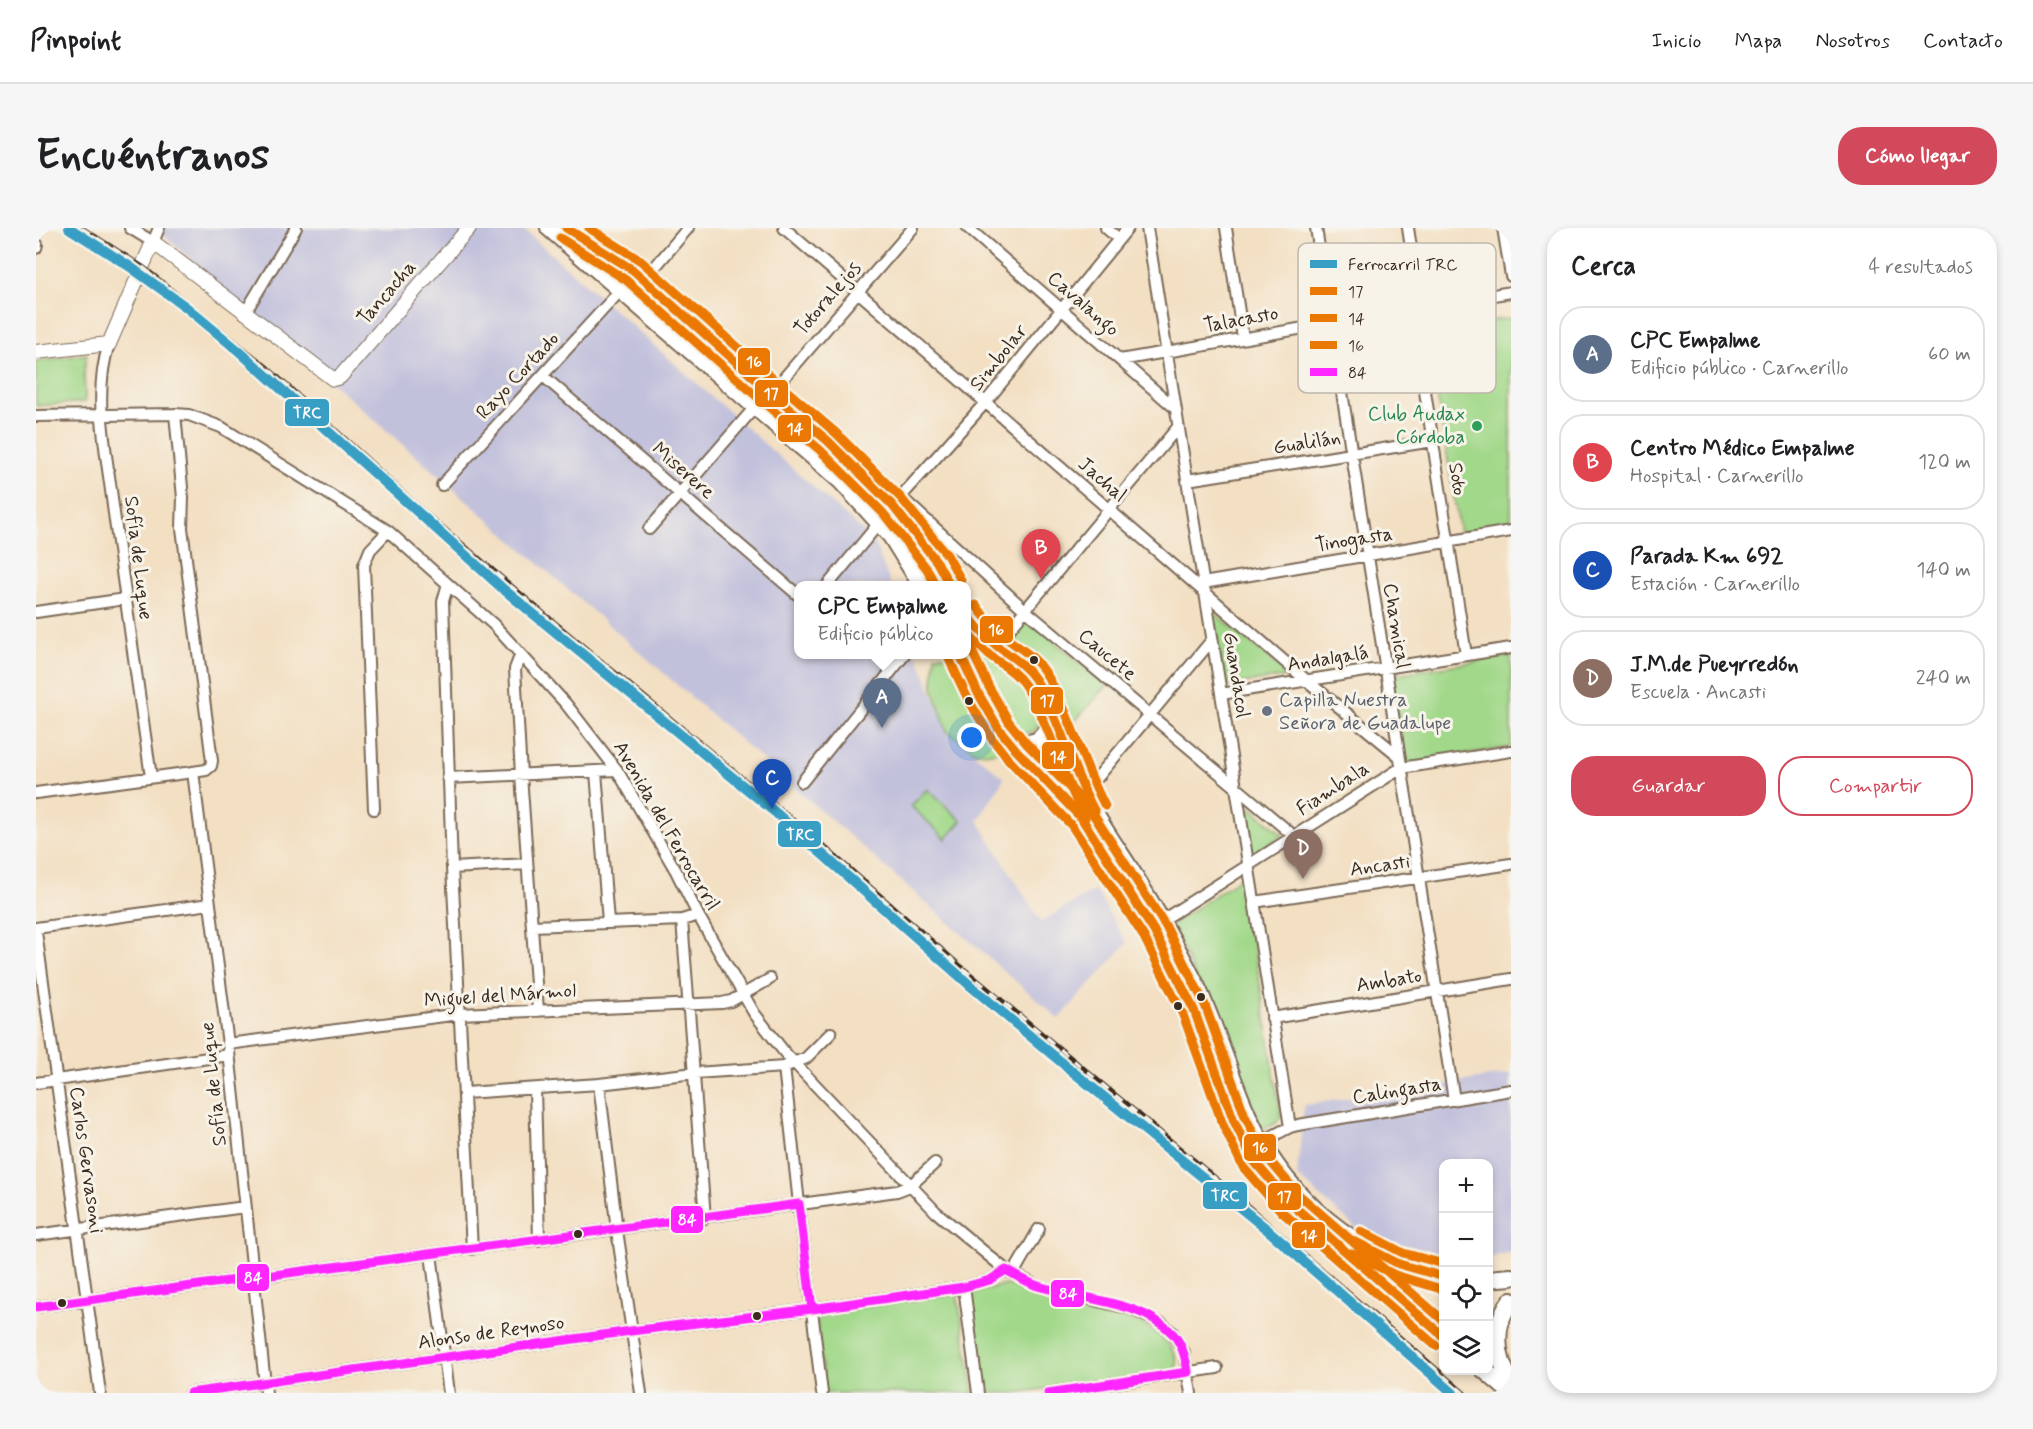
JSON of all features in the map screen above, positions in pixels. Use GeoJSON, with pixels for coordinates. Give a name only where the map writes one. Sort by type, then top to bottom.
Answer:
{"type":"FeatureCollection","features":[{"type":"Feature","properties":{"kind":"main road"},"geometry":{"type":"LineString","coordinates":[[549,228],[842,481],[880,522],[919,581]]}},
{"type":"Feature","properties":{"kind":"main road"},"geometry":{"type":"LineString","coordinates":[[584,228],[897,501],[948,581]]}},
{"type":"Feature","properties":{"kind":"main road"},"geometry":{"type":"LineString","coordinates":[[971,620],[996,645],[1031,673],[1051,712],[1078,800],[1175,970],[1194,1010],[1234,1121],[1253,1160],[1290,1203],[1439,1333]]}},
{"type":"Feature","properties":{"kind":"main road"},"geometry":{"type":"LineString","coordinates":[[962,659],[986,710],[1008,741],[1078,800],[1161,921],[1204,1002],[1240,1096],[1261,1142],[1292,1185],[1344,1234],[1387,1259],[1439,1276]]}},
{"type":"Feature","properties":{"kind":"main road"},"geometry":{"type":"LineString","coordinates":[[1008,741],[1033,743],[1043,737],[1049,725],[1051,712]]}},
{"type":"Feature","properties":{"kind":"main road"},"geometry":{"type":"LineString","coordinates":[[1493,1279],[1511,1277]]}},
{"type":"Feature","properties":{"kind":"main road"},"geometry":{"type":"LineString","coordinates":[[1511,1300],[1500,1322],[1498,1342],[1502,1365],[1511,1381]]}},
{"type":"Feature","properties":{"kind":"main road"},"geometry":{"type":"LineString","coordinates":[[1489,1375],[1511,1393]]}},
{"type":"Feature","properties":{"kind":"street"},"geometry":{"type":"LineString","coordinates":[[130,228],[153,242],[245,313],[296,228]]}},
{"type":"Feature","properties":{"kind":"street"},"geometry":{"type":"LineString","coordinates":[[36,352],[109,344],[159,228]]}},
{"type":"Feature","properties":{"kind":"street","name":"Tancacha"},"geometry":{"type":"LineString","coordinates":[[245,313],[333,379],[340,377],[469,228]]}},
{"type":"Feature","properties":{"kind":"street"},"geometry":{"type":"LineString","coordinates":[[644,280],[688,228]]}},
{"type":"Feature","properties":{"kind":"street","name":"Jachal"},"geometry":{"type":"LineString","coordinates":[[784,228],[1109,510],[1204,588],[1306,680],[1399,756]]}},
{"type":"Feature","properties":{"kind":"street","name":"Totoralejos"},"geometry":{"type":"LineString","coordinates":[[771,393],[913,228]]}},
{"type":"Feature","properties":{"kind":"street","name":"Cavalango"},"geometry":{"type":"LineString","coordinates":[[968,228],[1175,408]]}},
{"type":"Feature","properties":{"kind":"street"},"geometry":{"type":"LineString","coordinates":[[1106,228],[1119,239]]}},
{"type":"Feature","properties":{"kind":"street","name":"Simbolar"},"geometry":{"type":"LineString","coordinates":[[897,501],[985,403],[1128,228]]}},
{"type":"Feature","properties":{"kind":"street","name":"Guandacol"},"geometry":{"type":"LineString","coordinates":[[1147,228],[1290,1127]]}},
{"type":"Feature","properties":{"kind":"street"},"geometry":{"type":"LineString","coordinates":[[1226,228],[1243,338]]}},
{"type":"Feature","properties":{"kind":"street","name":"Chamical"},"geometry":{"type":"LineString","coordinates":[[1316,228],[1318,243]]}},
{"type":"Feature","properties":{"kind":"street","name":"Soto"},"geometry":{"type":"LineString","coordinates":[[1408,228],[1410,243]]}},
{"type":"Feature","properties":{"kind":"street"},"geometry":{"type":"LineString","coordinates":[[1503,228],[1511,276]]}},
{"type":"Feature","properties":{"kind":"street","name":"Rayo Cortado"},"geometry":{"type":"LineString","coordinates":[[442,485],[620,291]]}},
{"type":"Feature","properties":{"kind":"street","name":"Talacasto"},"geometry":{"type":"LineString","coordinates":[[1496,294],[1511,292]]}},
{"type":"Feature","properties":{"kind":"street","name":"Talacasto"},"geometry":{"type":"LineString","coordinates":[[1120,360],[1298,328]]}},
{"type":"Feature","properties":{"kind":"street","name":"Sofía de Luque"},"geometry":{"type":"LineString","coordinates":[[109,344],[101,377],[102,414],[125,599],[151,777]]}},
{"type":"Feature","properties":{"kind":"street","name":"Miserere"},"geometry":{"type":"LineString","coordinates":[[543,376],[794,593]]}},
{"type":"Feature","properties":{"kind":"street","name":"Chamical"},"geometry":{"type":"LineString","coordinates":[[1342,393],[1454,1100]]}},
{"type":"Feature","properties":{"kind":"street","name":"Soto"},"geometry":{"type":"LineString","coordinates":[[1427,393],[1466,655]]}},
{"type":"Feature","properties":{"kind":"street"},"geometry":{"type":"LineString","coordinates":[[649,529],[755,407]]}},
{"type":"Feature","properties":{"kind":"street"},"geometry":{"type":"LineString","coordinates":[[36,793],[206,770],[211,766],[183,537],[183,498],[175,414]]}},
{"type":"Feature","properties":{"kind":"street","name":"Avenida del Ferrocarril"},"geometry":{"type":"LineString","coordinates":[[36,416],[175,414],[206,420],[221,427],[388,531],[494,625],[566,704],[617,770],[676,871],[743,994],[790,1065],[950,1226],[1010,1272],[1037,1286],[1131,1309],[1149,1316],[1172,1332],[1184,1352],[1191,1393]]}},
{"type":"Feature","properties":{"kind":"street"},"geometry":{"type":"LineString","coordinates":[[996,645],[1178,427]]}},
{"type":"Feature","properties":{"kind":"street","name":"Gualilán"},"geometry":{"type":"LineString","coordinates":[[1187,480],[1433,441]]}},
{"type":"Feature","properties":{"kind":"street","name":"Caucete"},"geometry":{"type":"LineString","coordinates":[[897,501],[1294,836]]}},
{"type":"Feature","properties":{"kind":"street"},"geometry":{"type":"LineString","coordinates":[[830,581],[880,522]]}},
{"type":"Feature","properties":{"kind":"street"},"geometry":{"type":"LineString","coordinates":[[374,809],[364,565],[370,550],[388,531]]}},
{"type":"Feature","properties":{"kind":"street","name":"Tinogasta"},"geometry":{"type":"LineString","coordinates":[[1204,588],[1511,531]]}},
{"type":"Feature","properties":{"kind":"street"},"geometry":{"type":"LineString","coordinates":[[448,584],[443,602],[448,778],[472,1249]]}},
{"type":"Feature","properties":{"kind":"street"},"geometry":{"type":"LineString","coordinates":[[36,612],[125,599]]}},
{"type":"Feature","properties":{"kind":"street"},"geometry":{"type":"LineString","coordinates":[[1078,800],[1212,639]]}},
{"type":"Feature","properties":{"kind":"street","name":"Andalgalá"},"geometry":{"type":"LineString","coordinates":[[1221,694],[1511,648]]}},
{"type":"Feature","properties":{"kind":"street"},"geometry":{"type":"LineString","coordinates":[[520,656],[515,669],[538,1011]]}},
{"type":"Feature","properties":{"kind":"street"},"geometry":{"type":"LineString","coordinates":[[802,782],[900,659]]}},
{"type":"Feature","properties":{"kind":"street","name":"Fiambala"},"geometry":{"type":"LineString","coordinates":[[1161,921],[1401,768],[1511,751]]}},
{"type":"Feature","properties":{"kind":"street"},"geometry":{"type":"LineString","coordinates":[[448,778],[617,770]]}},
{"type":"Feature","properties":{"kind":"street","name":"Sofía de Luque"},"geometry":{"type":"LineString","coordinates":[[193,772],[228,1049],[265,1388]]}},
{"type":"Feature","properties":{"kind":"street"},"geometry":{"type":"LineString","coordinates":[[596,772],[608,922]]}},
{"type":"Feature","properties":{"kind":"street"},"geometry":{"type":"LineString","coordinates":[[452,868],[527,864]]}},
{"type":"Feature","properties":{"kind":"street","name":"Ancasti"},"geometry":{"type":"LineString","coordinates":[[1254,902],[1511,864]]}},
{"type":"Feature","properties":{"kind":"street"},"geometry":{"type":"LineString","coordinates":[[36,930],[210,904]]}},
{"type":"Feature","properties":{"kind":"street"},"geometry":{"type":"LineString","coordinates":[[532,926],[682,920],[698,915]]}},
{"type":"Feature","properties":{"kind":"street"},"geometry":{"type":"LineString","coordinates":[[682,920],[705,1218]]}},
{"type":"Feature","properties":{"kind":"street","name":"Carlos Gervasoni"},"geometry":{"type":"LineString","coordinates":[[36,930],[100,1393]]}},
{"type":"Feature","properties":{"kind":"street","name":"Miguel del Mármol"},"geometry":{"type":"LineString","coordinates":[[36,1083],[228,1049],[460,1014],[722,1003],[770,979]]}},
{"type":"Feature","properties":{"kind":"street","name":"Ambato"},"geometry":{"type":"LineString","coordinates":[[1272,1018],[1511,979]]}},
{"type":"Feature","properties":{"kind":"street"},"geometry":{"type":"LineString","coordinates":[[465,1093],[599,1084],[790,1065],[812,1054],[831,1032]]}},
{"type":"Feature","properties":{"kind":"street"},"geometry":{"type":"LineString","coordinates":[[790,1065],[799,1204],[822,1393]]}},
{"type":"Feature","properties":{"kind":"street"},"geometry":{"type":"LineString","coordinates":[[599,1084],[617,1230],[641,1393]]}},
{"type":"Feature","properties":{"kind":"street"},"geometry":{"type":"LineString","coordinates":[[535,1089],[539,1240]]}},
{"type":"Feature","properties":{"kind":"street","name":"Calingasta"},"geometry":{"type":"LineString","coordinates":[[1261,1142],[1290,1127],[1511,1090]]}},
{"type":"Feature","properties":{"kind":"street"},"geometry":{"type":"LineString","coordinates":[[36,1307],[897,1191],[910,1186],[935,1163]]}},
{"type":"Feature","properties":{"kind":"street"},"geometry":{"type":"LineString","coordinates":[[36,1235],[245,1207]]}},
{"type":"Feature","properties":{"kind":"street"},"geometry":{"type":"LineString","coordinates":[[1010,1272],[1039,1229]]}},
{"type":"Feature","properties":{"kind":"street"},"geometry":{"type":"LineString","coordinates":[[431,1254],[449,1393]]}},
{"type":"Feature","properties":{"kind":"street","name":"Alonso de Reynoso"},"geometry":{"type":"LineString","coordinates":[[190,1393],[265,1388],[444,1358],[964,1287],[1010,1272]]}},
{"type":"Feature","properties":{"kind":"street"},"geometry":{"type":"LineString","coordinates":[[964,1287],[978,1393]]}},
{"type":"Feature","properties":{"kind":"street"},"geometry":{"type":"LineString","coordinates":[[1048,1393],[1217,1368]]}},
{"type":"Feature","properties":{"kind":"shaded area"},"geometry":{"type":"Polygon","coordinates":[[[155,228],[522,228],[873,540],[889,581],[794,581],[794,659],[919,659],[948,731],[1004,778],[978,821],[1041,922],[1095,890],[1127,943],[1059,1019],[155,228]]]}},
{"type":"Feature","properties":{"kind":"shaded area"},"geometry":{"type":"Polygon","coordinates":[[[1511,1074],[1511,1252],[1493,1257],[1493,1159],[1439,1159],[1439,1253],[1365,1236],[1297,1176],[1304,1105],[1511,1074]]]}},
{"type":"Feature","properties":{"kind":"green space","name":"Club Audax Córdoba"},"geometry":{"type":"Polygon","coordinates":[[[1511,318],[1511,524],[1460,533],[1437,393],[1496,393],[1496,320],[1511,318]]]}},
{"type":"Feature","properties":{"kind":"green space"},"geometry":{"type":"Polygon","coordinates":[[[87,354],[84,371],[85,402],[36,406],[36,362],[87,354]]]}},
{"type":"Feature","properties":{"kind":"green space"},"geometry":{"type":"Polygon","coordinates":[[[1212,611],[1290,676],[1224,686],[1212,611]]]}},
{"type":"Feature","properties":{"kind":"green space"},"geometry":{"type":"Polygon","coordinates":[[[1025,617],[1107,686],[1065,732],[1003,644],[1025,617]]]}},
{"type":"Feature","properties":{"kind":"green space"},"geometry":{"type":"Polygon","coordinates":[[[971,635],[990,653],[1016,672],[1032,691],[1039,715],[1036,730],[1025,734],[1013,732],[1001,717],[971,659],[971,635]]]}},
{"type":"Feature","properties":{"kind":"green space"},"geometry":{"type":"Polygon","coordinates":[[[1511,656],[1511,747],[1406,764],[1391,675],[1511,656]]]}},
{"type":"Feature","properties":{"kind":"green space"},"geometry":{"type":"Polygon","coordinates":[[[935,659],[953,659],[973,702],[1005,750],[992,753],[976,752],[947,731],[933,688],[935,659]]]}},
{"type":"Feature","properties":{"kind":"green space"},"geometry":{"type":"Polygon","coordinates":[[[1053,735],[1078,796],[1072,804],[1027,752],[1053,735]]]}},
{"type":"Feature","properties":{"kind":"green space"},"geometry":{"type":"Polygon","coordinates":[[[927,789],[962,821],[946,839],[911,806],[927,789]]]}},
{"type":"Feature","properties":{"kind":"green space"},"geometry":{"type":"Polygon","coordinates":[[[1242,800],[1283,835],[1250,856],[1242,800]]]}},
{"type":"Feature","properties":{"kind":"green space"},"geometry":{"type":"Polygon","coordinates":[[[1243,876],[1281,1117],[1275,1124],[1262,1129],[1172,925],[1243,876]]]}},
{"type":"Feature","properties":{"kind":"green space"},"geometry":{"type":"Polygon","coordinates":[[[1004,1285],[1137,1321],[1151,1329],[1171,1348],[1177,1363],[1175,1371],[1014,1393],[982,1393],[971,1293],[1004,1285]]]}},
{"type":"Feature","properties":{"kind":"green space"},"geometry":{"type":"Polygon","coordinates":[[[957,1294],[974,1393],[825,1393],[816,1313],[957,1294]]]}},
{"type":"Feature","properties":{"kind":"railway"},"geometry":{"type":"LineString","coordinates":[[82,228],[143,267],[268,368],[427,514],[805,830],[958,964],[1220,1182],[1464,1393]]}},
{"type":"Feature","properties":{"kind":"rail line","name":"TRC"},"geometry":{"type":"LineString","coordinates":[[69,228],[129,266],[186,307],[240,352],[502,588],[776,813],[973,988],[1269,1231],[1453,1393]]}},
{"type":"Feature","properties":{"kind":"transit line","name":"17"},"geometry":{"type":"LineString","coordinates":[[566,228],[633,270],[828,441],[892,505],[937,562],[947,581]]}},
{"type":"Feature","properties":{"kind":"transit line","name":"16"},"geometry":{"type":"LineString","coordinates":[[589,228],[641,261],[836,433],[901,498],[947,555],[961,580]]}},
{"type":"Feature","properties":{"kind":"transit line","name":"14"},"geometry":{"type":"LineString","coordinates":[[560,238],[626,280],[820,450],[883,513],[927,569],[933,581]]}},
{"type":"Feature","properties":{"kind":"transit line","name":"16"},"geometry":{"type":"LineString","coordinates":[[976,605],[996,629],[1031,657],[1045,672],[1062,705],[1105,806]]}},
{"type":"Feature","properties":{"kind":"transit line","name":"17"},"geometry":{"type":"LineString","coordinates":[[971,618],[984,634],[1022,665],[1035,679],[1052,711],[1095,812]]}},
{"type":"Feature","properties":{"kind":"transit line","name":"14"},"geometry":{"type":"LineString","coordinates":[[971,637],[1024,684],[1042,716],[1069,785],[1085,818]]}},
{"type":"Feature","properties":{"kind":"transit line","name":"16"},"geometry":{"type":"LineString","coordinates":[[971,649],[1009,722],[1091,811],[1165,925],[1205,1005],[1245,1116],[1263,1153],[1299,1195],[1439,1317]]}},
{"type":"Feature","properties":{"kind":"transit line","name":"14"},"geometry":{"type":"LineString","coordinates":[[949,659],[968,699],[990,736],[1008,759],[1072,826],[1144,937],[1183,1015],[1223,1125],[1243,1167],[1282,1212],[1436,1346]]}},
{"type":"Feature","properties":{"kind":"transit line","name":"17"},"geometry":{"type":"LineString","coordinates":[[962,659],[978,693],[999,729],[1082,819],[1154,931],[1194,1010],[1234,1121],[1253,1160],[1290,1203],[1439,1333]]}},
{"type":"Feature","properties":{"kind":"transit line","name":"84"},"geometry":{"type":"LineString","coordinates":[[36,1307],[799,1204],[812,1309]]}},
{"type":"Feature","properties":{"kind":"transit line","name":"16"},"geometry":{"type":"LineString","coordinates":[[1361,1231],[1403,1253],[1439,1263]]}},
{"type":"Feature","properties":{"kind":"transit line","name":"17"},"geometry":{"type":"LineString","coordinates":[[1356,1242],[1399,1264],[1439,1276]]}},
{"type":"Feature","properties":{"kind":"transit line","name":"14"},"geometry":{"type":"LineString","coordinates":[[1351,1253],[1395,1275],[1439,1288]]}},
{"type":"Feature","properties":{"kind":"transit line","name":"84"},"geometry":{"type":"LineString","coordinates":[[190,1393],[964,1287],[990,1280],[1006,1270],[1035,1285],[1108,1302],[1144,1314],[1173,1334],[1185,1357],[1188,1372],[1048,1393]]}},
{"type":"Feature","properties":{"kind":"place","name":"Club Audax Córdoba"},"geometry":{"type":"Point","coordinates":[1477,426]}},
{"type":"Feature","properties":{"kind":"place","name":"Centro Médico Empalme"},"geometry":{"type":"Point","coordinates":[1041,579]}},
{"type":"Feature","properties":{"kind":"place","name":"Capilla Nuestra Señora de Guadalupe"},"geometry":{"type":"Point","coordinates":[1267,711]}},
{"type":"Feature","properties":{"kind":"place","name":"CPC Empalme"},"geometry":{"type":"Point","coordinates":[882,728]}},
{"type":"Feature","properties":{"kind":"place","name":"Parada Km 692"},"geometry":{"type":"Point","coordinates":[772,809]}},
{"type":"Feature","properties":{"kind":"place","name":"J.M.de Pueyrredón"},"geometry":{"type":"Point","coordinates":[1303,879]}}]}
